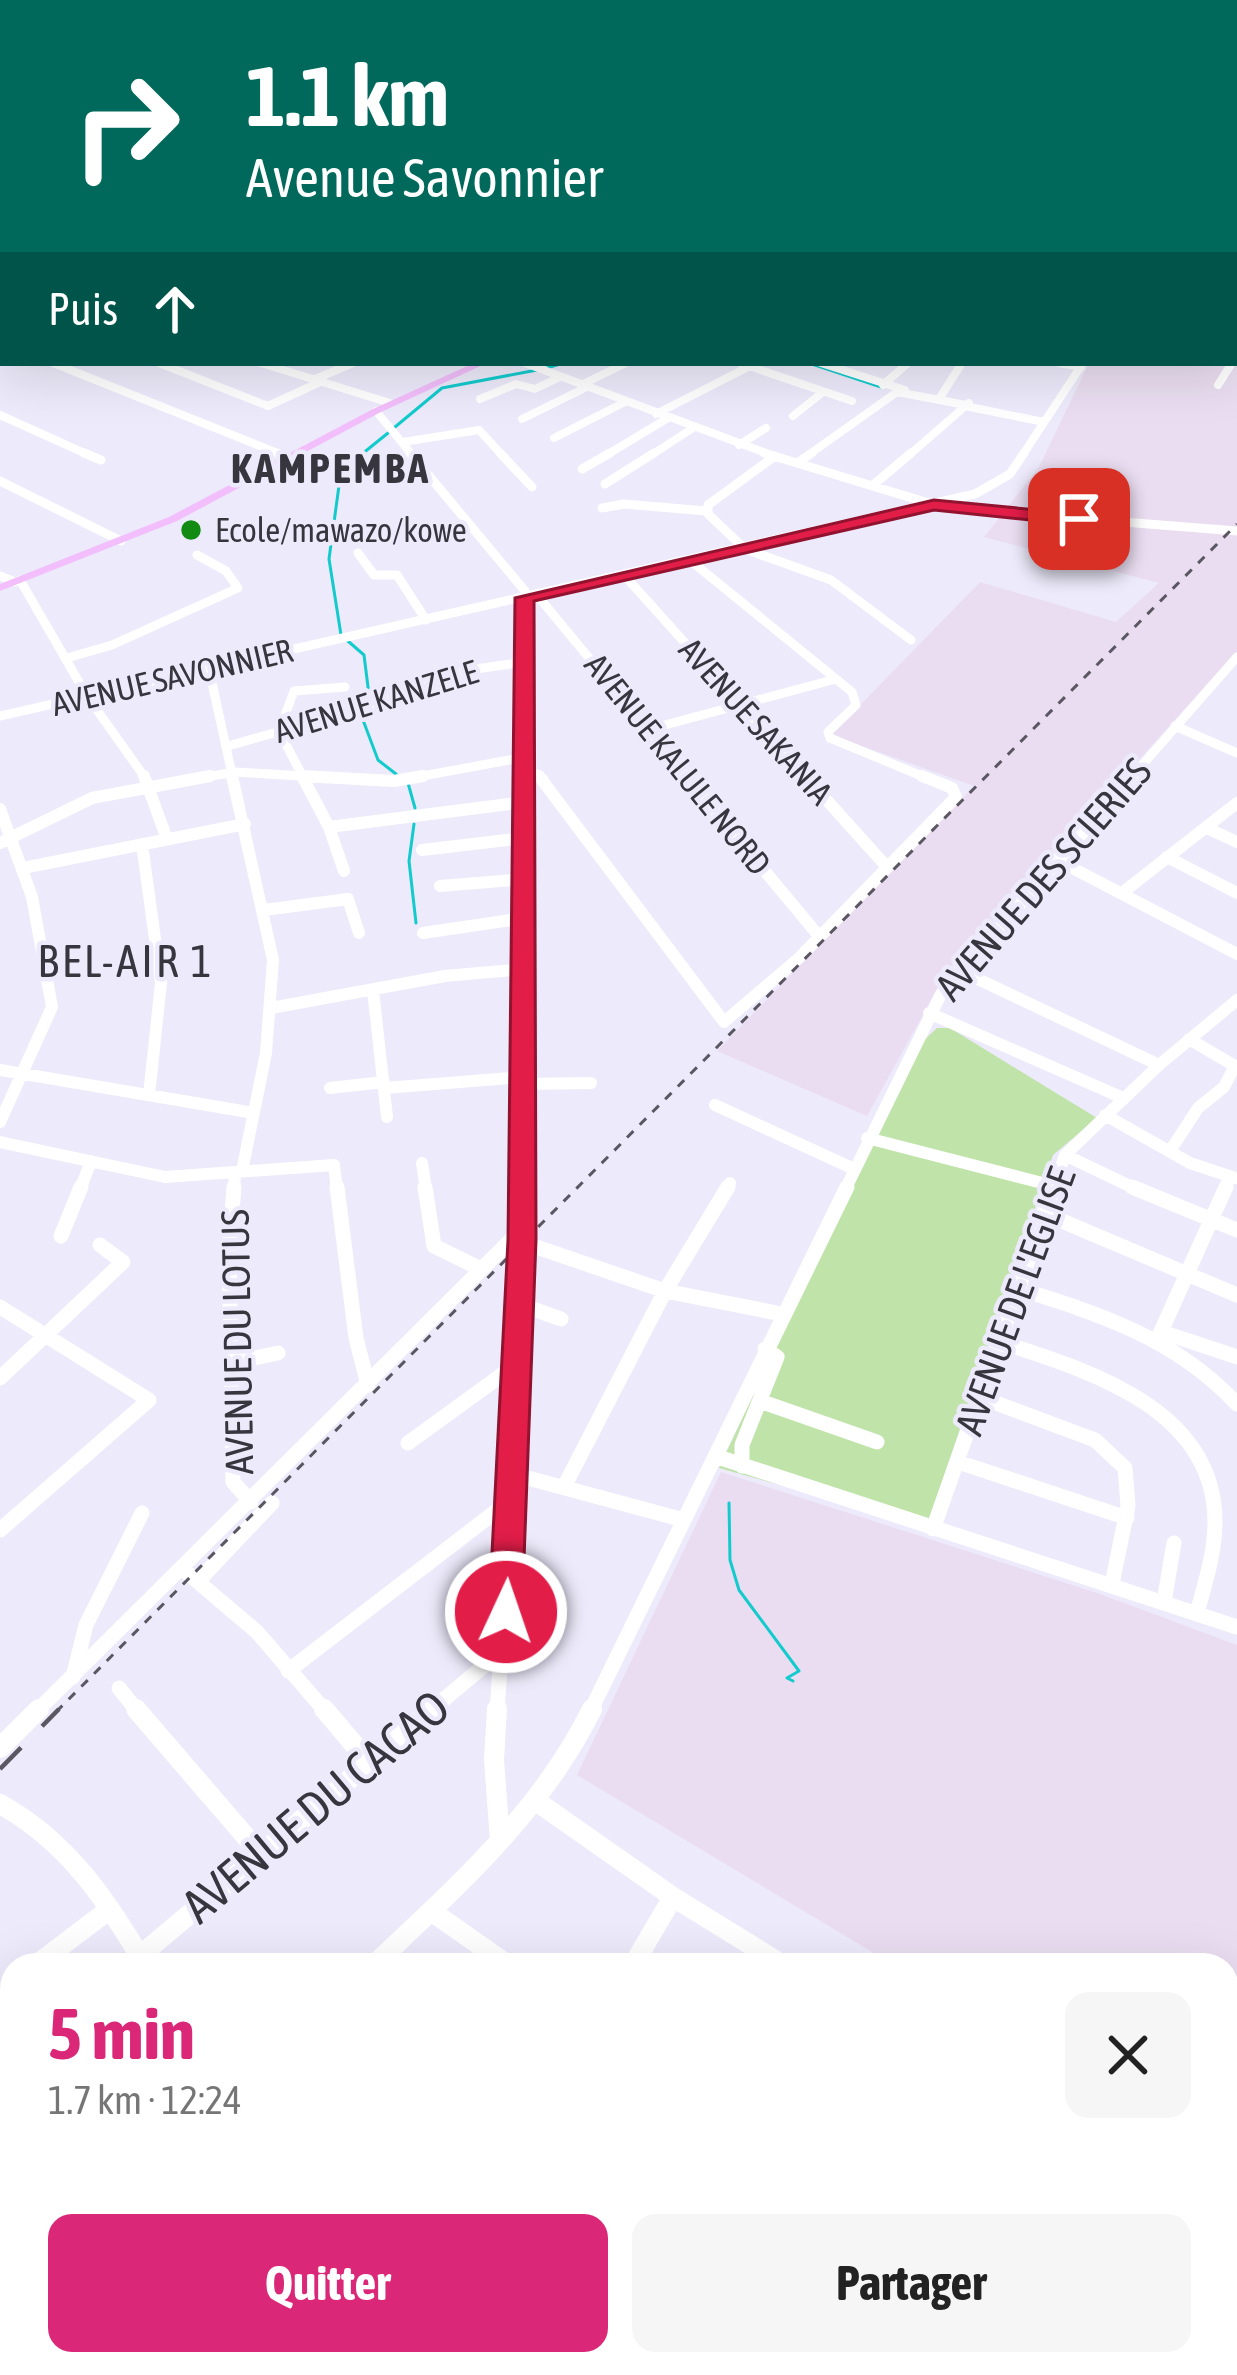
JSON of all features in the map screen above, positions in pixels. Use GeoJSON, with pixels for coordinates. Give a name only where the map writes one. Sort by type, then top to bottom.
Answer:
{"type":"FeatureCollection","features":[{"type":"Feature","properties":{"kind":"main road"},"geometry":{"type":"LineString","coordinates":[[0,588],[121,541],[291,458],[376,410],[475,366]]}},
{"type":"Feature","properties":{"kind":"street"},"geometry":{"type":"LineString","coordinates":[[61,366],[291,458]]}},
{"type":"Feature","properties":{"kind":"street"},"geometry":{"type":"LineString","coordinates":[[167,366],[268,406],[347,366]]}},
{"type":"Feature","properties":{"kind":"street"},"geometry":{"type":"LineString","coordinates":[[269,366],[391,403]]}},
{"type":"Feature","properties":{"kind":"street"},"geometry":{"type":"LineString","coordinates":[[533,366],[739,445],[934,505],[1237,531]]}},
{"type":"Feature","properties":{"kind":"street"},"geometry":{"type":"LineString","coordinates":[[522,419],[621,366]]}},
{"type":"Feature","properties":{"kind":"street"},"geometry":{"type":"LineString","coordinates":[[656,414],[743,366]]}},
{"type":"Feature","properties":{"kind":"street"},"geometry":{"type":"LineString","coordinates":[[748,366],[852,401]]}},
{"type":"Feature","properties":{"kind":"street"},"geometry":{"type":"LineString","coordinates":[[829,366],[902,391],[1044,422]]}},
{"type":"Feature","properties":{"kind":"street"},"geometry":{"type":"LineString","coordinates":[[883,385],[905,366]]}},
{"type":"Feature","properties":{"kind":"street"},"geometry":{"type":"LineString","coordinates":[[939,398],[960,366]]}},
{"type":"Feature","properties":{"kind":"street","name":"AVENUE SAVONNIER"},"geometry":{"type":"LineString","coordinates":[[0,716],[984,491],[1005,478],[1081,366]]}},
{"type":"Feature","properties":{"kind":"street"},"geometry":{"type":"LineString","coordinates":[[1219,385],[1231,366]]}},
{"type":"Feature","properties":{"kind":"street"},"geometry":{"type":"LineString","coordinates":[[480,399],[515,384],[535,389],[560,377]]}},
{"type":"Feature","properties":{"kind":"street"},"geometry":{"type":"LineString","coordinates":[[797,463],[902,391]]}},
{"type":"Feature","properties":{"kind":"street"},"geometry":{"type":"LineString","coordinates":[[793,416],[823,392]]}},
{"type":"Feature","properties":{"kind":"street"},"geometry":{"type":"LineString","coordinates":[[554,438],[625,402]]}},
{"type":"Feature","properties":{"kind":"street"},"geometry":{"type":"LineString","coordinates":[[872,486],[968,404]]}},
{"type":"Feature","properties":{"kind":"street","name":"AVENUE KALULE NORD"},"geometry":{"type":"LineString","coordinates":[[376,410],[531,597],[650,729],[818,934]]}},
{"type":"Feature","properties":{"kind":"street"},"geometry":{"type":"LineString","coordinates":[[0,416],[101,460]]}},
{"type":"Feature","properties":{"kind":"street"},"geometry":{"type":"LineString","coordinates":[[582,469],[668,418]]}},
{"type":"Feature","properties":{"kind":"street"},"geometry":{"type":"LineString","coordinates":[[605,484],[693,428]]}},
{"type":"Feature","properties":{"kind":"street"},"geometry":{"type":"LineString","coordinates":[[739,445],[766,428]]}},
{"type":"Feature","properties":{"kind":"street"},"geometry":{"type":"LineString","coordinates":[[403,442],[480,430],[532,487]]}},
{"type":"Feature","properties":{"kind":"street"},"geometry":{"type":"LineString","coordinates":[[706,511],[775,456]]}},
{"type":"Feature","properties":{"kind":"street"},"geometry":{"type":"LineString","coordinates":[[0,481],[121,541]]}},
{"type":"Feature","properties":{"kind":"street"},"geometry":{"type":"LineString","coordinates":[[602,508],[626,504],[706,511],[745,549],[830,580],[911,640]]}},
{"type":"Feature","properties":{"kind":"street"},"geometry":{"type":"LineString","coordinates":[[1079,519],[1081,552]]}},
{"type":"Feature","properties":{"kind":"street"},"geometry":{"type":"LineString","coordinates":[[358,553],[374,574],[397,575],[426,620]]}},
{"type":"Feature","properties":{"kind":"street"},"geometry":{"type":"LineString","coordinates":[[67,658],[117,642],[238,588],[226,572],[197,555]]}},
{"type":"Feature","properties":{"kind":"street"},"geometry":{"type":"LineString","coordinates":[[5,840],[92,798],[235,772],[408,779],[526,763],[544,778],[720,1019],[728,1021],[799,958],[957,793],[827,735],[856,705],[852,692],[691,561]]}},
{"type":"Feature","properties":{"kind":"street","name":"AVENUE SAKANIA"},"geometry":{"type":"LineString","coordinates":[[625,576],[886,866]]}},
{"type":"Feature","properties":{"kind":"street"},"geometry":{"type":"LineString","coordinates":[[0,577],[17,581],[67,658],[149,787],[167,839]]}},
{"type":"Feature","properties":{"kind":"street"},"geometry":{"type":"LineString","coordinates":[[500,1841],[494,1760],[504,1649],[522,1236],[526,662],[531,597]]}},
{"type":"Feature","properties":{"kind":"street","name":"AVENUE DES SCIERIES"},"geometry":{"type":"LineString","coordinates":[[386,1953],[536,1801],[584,1727],[929,1013],[959,970],[1055,859],[1237,657]]}},
{"type":"Feature","properties":{"kind":"street","name":"AVENUE KANZELE"},"geometry":{"type":"LineString","coordinates":[[228,746],[364,707],[455,672],[526,662]]}},
{"type":"Feature","properties":{"kind":"street","name":"AVENUE DU LOTUS"},"geometry":{"type":"LineString","coordinates":[[0,1748],[251,1502],[232,1481],[229,1248],[271,1008],[273,960],[209,669]]}},
{"type":"Feature","properties":{"kind":"street"},"geometry":{"type":"LineString","coordinates":[[650,729],[836,679]]}},
{"type":"Feature","properties":{"kind":"street"},"geometry":{"type":"LineString","coordinates":[[344,871],[329,827],[279,731],[284,706],[294,691],[345,687]]}},
{"type":"Feature","properties":{"kind":"street"},"geometry":{"type":"LineString","coordinates":[[1175,726],[1237,753]]}},
{"type":"Feature","properties":{"kind":"street"},"geometry":{"type":"LineString","coordinates":[[329,827],[525,802]]}},
{"type":"Feature","properties":{"kind":"street"},"geometry":{"type":"LineString","coordinates":[[1122,893],[1237,803]]}},
{"type":"Feature","properties":{"kind":"street"},"geometry":{"type":"LineString","coordinates":[[0,809],[5,840],[23,868],[39,928],[52,1007],[0,1122]]}},
{"type":"Feature","properties":{"kind":"street"},"geometry":{"type":"LineString","coordinates":[[23,868],[245,824]]}},
{"type":"Feature","properties":{"kind":"street"},"geometry":{"type":"LineString","coordinates":[[1207,828],[1237,842]]}},
{"type":"Feature","properties":{"kind":"street"},"geometry":{"type":"LineString","coordinates":[[422,850],[524,838]]}},
{"type":"Feature","properties":{"kind":"street"},"geometry":{"type":"LineString","coordinates":[[142,844],[161,982],[148,1095]]}},
{"type":"Feature","properties":{"kind":"street"},"geometry":{"type":"LineString","coordinates":[[1167,857],[1237,893]]}},
{"type":"Feature","properties":{"kind":"street"},"geometry":{"type":"LineString","coordinates":[[1055,859],[1237,954]]}},
{"type":"Feature","properties":{"kind":"street"},"geometry":{"type":"LineString","coordinates":[[440,886],[524,879]]}},
{"type":"Feature","properties":{"kind":"street"},"geometry":{"type":"LineString","coordinates":[[264,910],[348,899],[359,933]]}},
{"type":"Feature","properties":{"kind":"street"},"geometry":{"type":"LineString","coordinates":[[423,933],[524,918]]}},
{"type":"Feature","properties":{"kind":"street"},"geometry":{"type":"LineString","coordinates":[[271,1008],[524,969]]}},
{"type":"Feature","properties":{"kind":"street"},"geometry":{"type":"LineString","coordinates":[[959,970],[1159,1065]]}},
{"type":"Feature","properties":{"kind":"street"},"geometry":{"type":"LineString","coordinates":[[373,990],[387,1117]]}},
{"type":"Feature","properties":{"kind":"street","name":"AVENUE DE L'EGLISE"},"geometry":{"type":"LineString","coordinates":[[933,1528],[1050,1185],[1065,1155],[1159,1065],[1237,1000]]}},
{"type":"Feature","properties":{"kind":"street"},"geometry":{"type":"LineString","coordinates":[[929,1013],[1123,1098]]}},
{"type":"Feature","properties":{"kind":"street"},"geometry":{"type":"LineString","coordinates":[[1220,1013],[1237,1017]]}},
{"type":"Feature","properties":{"kind":"street"},"geometry":{"type":"LineString","coordinates":[[1170,1151],[1198,1108],[1225,1087],[1235,1066],[1189,1039]]}},
{"type":"Feature","properties":{"kind":"street"},"geometry":{"type":"LineString","coordinates":[[0,1070],[254,1113]]}},
{"type":"Feature","properties":{"kind":"street"},"geometry":{"type":"LineString","coordinates":[[330,1088],[591,1083]]}},
{"type":"Feature","properties":{"kind":"street"},"geometry":{"type":"LineString","coordinates":[[716,1105],[852,1168]]}},
{"type":"Feature","properties":{"kind":"street"},"geometry":{"type":"LineString","coordinates":[[1105,1115],[1233,1178],[1159,1336]]}},
{"type":"Feature","properties":{"kind":"street"},"geometry":{"type":"LineString","coordinates":[[867,1138],[1050,1185]]}},
{"type":"Feature","properties":{"kind":"street"},"geometry":{"type":"LineString","coordinates":[[0,1142],[165,1177],[331,1163],[368,1385]]}},
{"type":"Feature","properties":{"kind":"street"},"geometry":{"type":"LineString","coordinates":[[1065,1155],[1237,1230]]}},
{"type":"Feature","properties":{"kind":"street"},"geometry":{"type":"LineString","coordinates":[[61,1236],[91,1161]]}},
{"type":"Feature","properties":{"kind":"street"},"geometry":{"type":"LineString","coordinates":[[422,1163],[434,1246],[481,1269]]}},
{"type":"Feature","properties":{"kind":"street"},"geometry":{"type":"LineString","coordinates":[[565,1485],[665,1292],[730,1183]]}},
{"type":"Feature","properties":{"kind":"street"},"geometry":{"type":"LineString","coordinates":[[1043,1213],[1237,1295]]}},
{"type":"Feature","properties":{"kind":"street"},"geometry":{"type":"LineString","coordinates":[[251,1502],[481,1269],[522,1236]]}},
{"type":"Feature","properties":{"kind":"street"},"geometry":{"type":"LineString","coordinates":[[522,1236],[665,1292],[782,1314]]}},
{"type":"Feature","properties":{"kind":"street"},"geometry":{"type":"LineString","coordinates":[[0,1378],[50,1336],[123,1262],[100,1245]]}},
{"type":"Feature","properties":{"kind":"street"},"geometry":{"type":"LineString","coordinates":[[1016,1288],[1159,1336],[1212,1375],[1237,1404]]}},
{"type":"Feature","properties":{"kind":"street"},"geometry":{"type":"LineString","coordinates":[[519,1304],[561,1319]]}},
{"type":"Feature","properties":{"kind":"street"},"geometry":{"type":"LineString","coordinates":[[0,1307],[148,1402],[0,1530]]}},
{"type":"Feature","properties":{"kind":"street"},"geometry":{"type":"LineString","coordinates":[[1159,1336],[1171,1335],[1237,1357]]}},
{"type":"Feature","properties":{"kind":"street"},"geometry":{"type":"LineString","coordinates":[[997,1341],[1110,1381],[1155,1408],[1186,1438],[1205,1472],[1215,1511],[1215,1534],[1198,1613]]}},
{"type":"Feature","properties":{"kind":"street"},"geometry":{"type":"LineString","coordinates":[[742,1466],[742,1445],[777,1358],[765,1349]]}},
{"type":"Feature","properties":{"kind":"street"},"geometry":{"type":"LineString","coordinates":[[231,1363],[278,1352]]}},
{"type":"Feature","properties":{"kind":"street"},"geometry":{"type":"LineString","coordinates":[[408,1442],[517,1364]]}},
{"type":"Feature","properties":{"kind":"street"},"geometry":{"type":"LineString","coordinates":[[980,1397],[1103,1445],[1128,1477],[1127,1518],[1112,1584]]}},
{"type":"Feature","properties":{"kind":"street"},"geometry":{"type":"LineString","coordinates":[[760,1401],[878,1442]]}},
{"type":"Feature","properties":{"kind":"street"},"geometry":{"type":"LineString","coordinates":[[715,1456],[1237,1627]]}},
{"type":"Feature","properties":{"kind":"street"},"geometry":{"type":"LineString","coordinates":[[958,1462],[1127,1518]]}},
{"type":"Feature","properties":{"kind":"street"},"geometry":{"type":"LineString","coordinates":[[513,1474],[684,1520]]}},
{"type":"Feature","properties":{"kind":"street"},"geometry":{"type":"LineString","coordinates":[[287,1671],[512,1499]]}},
{"type":"Feature","properties":{"kind":"street"},"geometry":{"type":"LineString","coordinates":[[201,1578],[272,1503]]}},
{"type":"Feature","properties":{"kind":"street"},"geometry":{"type":"LineString","coordinates":[[73,1677],[86,1625],[142,1513]]}},
{"type":"Feature","properties":{"kind":"street"},"geometry":{"type":"LineString","coordinates":[[1164,1602],[1174,1543]]}},
{"type":"Feature","properties":{"kind":"street"},"geometry":{"type":"LineString","coordinates":[[183,1569],[201,1578],[368,1761]]}},
{"type":"Feature","properties":{"kind":"street","name":"AVENUE DU CACAO"},"geometry":{"type":"LineString","coordinates":[[148,1953],[259,1852],[504,1649]]}},
{"type":"Feature","properties":{"kind":"street"},"geometry":{"type":"LineString","coordinates":[[119,1688],[259,1852]]}},
{"type":"Feature","properties":{"kind":"street"},"geometry":{"type":"LineString","coordinates":[[536,1801],[673,1897],[764,1953]]}},
{"type":"Feature","properties":{"kind":"street"},"geometry":{"type":"LineString","coordinates":[[0,1804],[39,1824],[110,1909],[133,1953]]}},
{"type":"Feature","properties":{"kind":"street"},"geometry":{"type":"LineString","coordinates":[[640,1953],[673,1897]]}},
{"type":"Feature","properties":{"kind":"street"},"geometry":{"type":"LineString","coordinates":[[52,1953],[110,1909]]}},
{"type":"Feature","properties":{"kind":"street"},"geometry":{"type":"LineString","coordinates":[[430,1911],[491,1953]]}},
{"type":"Feature","properties":{"kind":"shaded area"},"geometry":{"type":"Polygon","coordinates":[[[1088,366],[1237,366],[1237,651],[946,973],[867,1116],[717,1051],[974,786],[831,735],[980,582],[1116,622],[1159,583],[984,537],[1039,467],[1088,366]]]}},
{"type":"Feature","properties":{"kind":"shaded area"},"geometry":{"type":"Polygon","coordinates":[[[721,1472],[1100,1594],[1237,1645],[1237,1953],[874,1953],[577,1775],[721,1472]]]}},
{"type":"Feature","properties":{"kind":"green space"},"geometry":{"type":"Polygon","coordinates":[[[937,1028],[950,1028],[1097,1118],[1053,1155],[927,1526],[719,1468],[916,1048],[937,1028]]]}},
{"type":"Feature","properties":{"kind":"waterway"},"geometry":{"type":"LineString","coordinates":[[547,368],[553,366]]}},
{"type":"Feature","properties":{"kind":"waterway","name":"KAMPEMBA"},"geometry":{"type":"LineString","coordinates":[[818,366],[881,387]]}},
{"type":"Feature","properties":{"kind":"waterway"},"geometry":{"type":"LineString","coordinates":[[395,427],[442,388],[537,370]]}},
{"type":"Feature","properties":{"kind":"waterway"},"geometry":{"type":"LineString","coordinates":[[364,703],[369,695],[364,655],[341,635],[329,559],[341,471],[388,433]]}},
{"type":"Feature","properties":{"kind":"waterway"},"geometry":{"type":"LineString","coordinates":[[360,712],[378,760],[396,774]]}},
{"type":"Feature","properties":{"kind":"waterway"},"geometry":{"type":"LineString","coordinates":[[408,783],[415,808]]}},
{"type":"Feature","properties":{"kind":"waterway"},"geometry":{"type":"LineString","coordinates":[[414,824],[409,861],[416,923]]}},
{"type":"Feature","properties":{"kind":"waterway"},"geometry":{"type":"LineString","coordinates":[[729,1503],[730,1560],[739,1590],[799,1671],[787,1678],[793,1681]]}},
{"type":"Feature","properties":{"kind":"railway"},"geometry":{"type":"LineString","coordinates":[[56,1712],[1237,524]]}},
{"type":"Feature","properties":{"kind":"railway"},"geometry":{"type":"LineString","coordinates":[[0,1769],[59,1709]]}},
{"type":"Feature","properties":{"kind":"place","name":"Ecole/mawazo/kowe"},"geometry":{"type":"Point","coordinates":[191,530]}},
{"type":"Feature","properties":{"kind":"district","name":"KAMPEMBA"},"geometry":{"type":"Point","coordinates":[331,468]}},
{"type":"Feature","properties":{"kind":"district","name":"BEL-AIR 1"},"geometry":{"type":"Point","coordinates":[126,961]}},
{"type":"Feature","properties":{"kind":"route"},"geometry":{"type":"LineString","coordinates":[[506,1612],[522,1240],[525,598],[934,505],[1079,519]]}}]}
